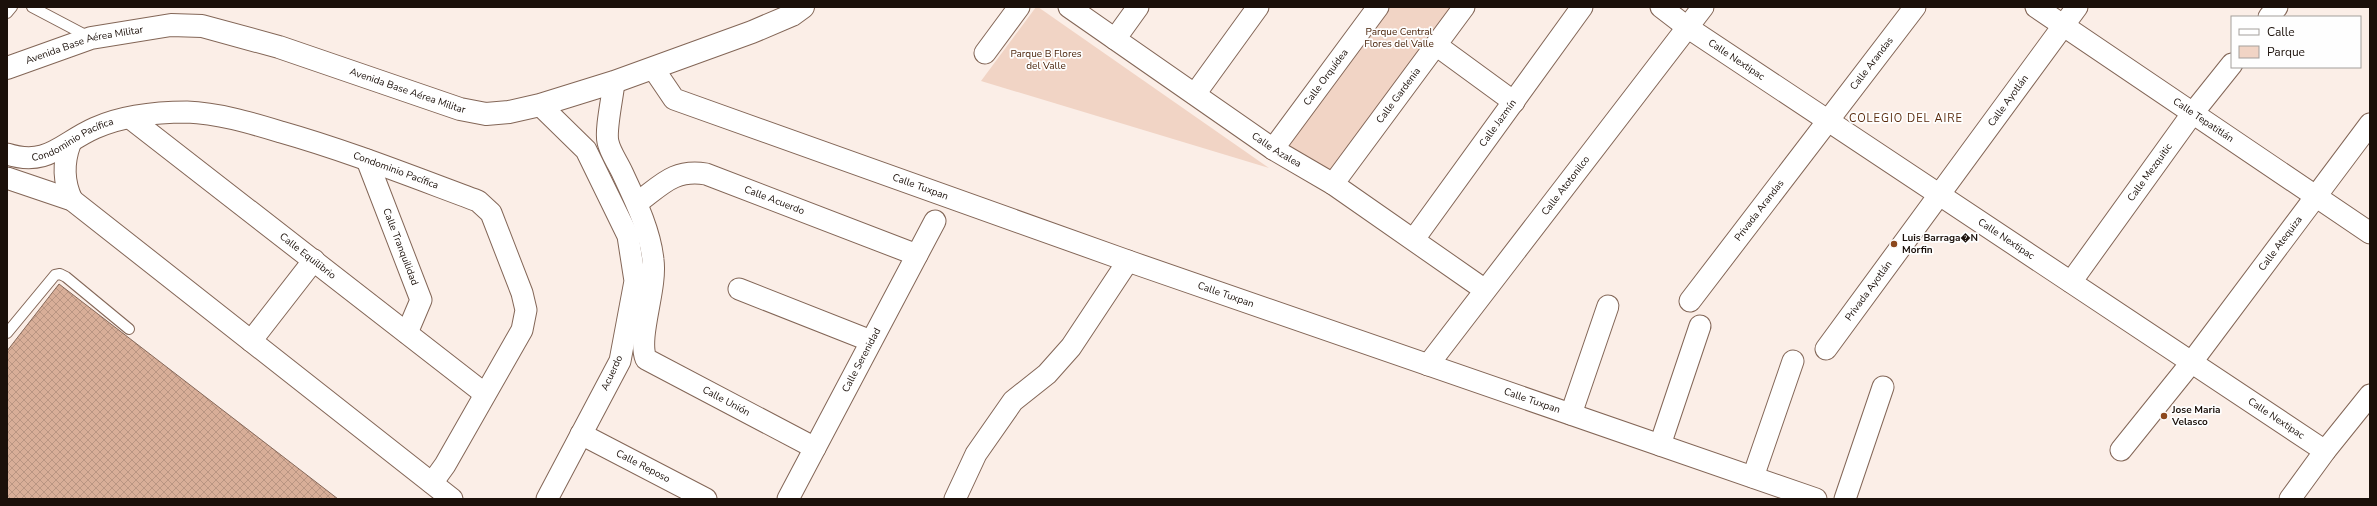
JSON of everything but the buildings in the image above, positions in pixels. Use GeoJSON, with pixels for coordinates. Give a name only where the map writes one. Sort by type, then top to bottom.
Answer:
{"type":"FeatureCollection","features":[{"type":"Feature","properties":{"kind":"main road","name":"Avenida Base Aérea Militar"},"geometry":{"type":"LineString","coordinates":[[7,68],[91,38],[171,25],[202,26],[279,47],[460,109],[486,114],[502,113],[540,105],[654,68],[752,32],[792,15],[803,7]]}},
{"type":"Feature","properties":{"kind":"street"},"geometry":{"type":"LineString","coordinates":[[985,53],[1019,7]]}},
{"type":"Feature","properties":{"kind":"street","name":"Calle Azalea"},"geometry":{"type":"LineString","coordinates":[[1069,7],[1274,149],[1332,184],[1414,239],[1485,290]]}},
{"type":"Feature","properties":{"kind":"street"},"geometry":{"type":"LineString","coordinates":[[1115,39],[1138,7]]}},
{"type":"Feature","properties":{"kind":"street"},"geometry":{"type":"LineString","coordinates":[[1195,94],[1258,7]]}},
{"type":"Feature","properties":{"kind":"street","name":"Calle Orquídea"},"geometry":{"type":"LineString","coordinates":[[1274,149],[1378,7]]}},
{"type":"Feature","properties":{"kind":"street","name":"Calle Gardenia"},"geometry":{"type":"LineString","coordinates":[[1332,184],[1464,7]]}},
{"type":"Feature","properties":{"kind":"street","name":"Calle Jazmín"},"geometry":{"type":"LineString","coordinates":[[1414,239],[1582,7]]}},
{"type":"Feature","properties":{"kind":"street","name":"Calle Nextipac"},"geometry":{"type":"LineString","coordinates":[[1661,7],[1687,27],[2325,451]]}},
{"type":"Feature","properties":{"kind":"street","name":"Calle Atotonilco"},"geometry":{"type":"LineString","coordinates":[[1428,365],[1703,7]]}},
{"type":"Feature","properties":{"kind":"street","name":"Calle Arandas"},"geometry":{"type":"LineString","coordinates":[[1828,120],[1915,7]]}},
{"type":"Feature","properties":{"kind":"street","name":"Calle Tepatitlán"},"geometry":{"type":"LineString","coordinates":[[2036,7],[2370,234]]}},
{"type":"Feature","properties":{"kind":"street","name":"Calle Ayotlán"},"geometry":{"type":"LineString","coordinates":[[1938,194],[2078,7]]}},
{"type":"Feature","properties":{"kind":"street"},"geometry":{"type":"LineString","coordinates":[[2270,16],[2277,7]]}},
{"type":"Feature","properties":{"kind":"street"},"geometry":{"type":"LineString","coordinates":[[1436,45],[1514,102]]}},
{"type":"Feature","properties":{"kind":"street","name":"Calle Mezquitic"},"geometry":{"type":"LineString","coordinates":[[2071,282],[2192,114],[2231,65]]}},
{"type":"Feature","properties":{"kind":"street","name":"Calle Tuxpan"},"geometry":{"type":"LineString","coordinates":[[654,68],[674,99],[1128,261],[1816,499]]}},
{"type":"Feature","properties":{"kind":"street"},"geometry":{"type":"LineString","coordinates":[[586,150],[608,142],[614,82]]}},
{"type":"Feature","properties":{"kind":"street","name":"Acuerdo"},"geometry":{"type":"LineString","coordinates":[[540,105],[586,150],[628,236],[636,281],[633,350]]}},
{"type":"Feature","properties":{"kind":"street","name":"Condominio Pacífica"},"geometry":{"type":"LineString","coordinates":[[7,154],[22,159],[35,159],[47,156],[70,144],[95,128],[130,118],[188,112],[245,121],[367,160],[478,201],[491,213],[522,293],[526,310],[522,330],[445,465],[432,483]]}},
{"type":"Feature","properties":{"kind":"street","name":"Calle Equilibrio"},"geometry":{"type":"LineString","coordinates":[[130,118],[485,394]]}},
{"type":"Feature","properties":{"kind":"street","name":"Privada Arandas"},"geometry":{"type":"LineString","coordinates":[[1690,301],[1828,120]]}},
{"type":"Feature","properties":{"kind":"street","name":"Calle Atequiza"},"geometry":{"type":"LineString","coordinates":[[2121,450],[2191,363],[2370,124]]}},
{"type":"Feature","properties":{"kind":"street","name":"Acuerdo"},"geometry":{"type":"LineString","coordinates":[[547,499],[620,361],[633,350],[651,302],[654,261],[647,232],[637,203],[608,142]]}},
{"type":"Feature","properties":{"kind":"street"},"geometry":{"type":"LineString","coordinates":[[70,144],[65,158],[64,174],[67,190],[72,200]]}},
{"type":"Feature","properties":{"kind":"street","name":"Calle Tranquilidad"},"geometry":{"type":"LineString","coordinates":[[367,160],[421,300],[407,333]]}},
{"type":"Feature","properties":{"kind":"street","name":"Calle Acuerdo"},"geometry":{"type":"LineString","coordinates":[[637,203],[673,176],[689,171],[706,174],[917,255]]}},
{"type":"Feature","properties":{"kind":"street"},"geometry":{"type":"LineString","coordinates":[[598,173],[623,174]]}},
{"type":"Feature","properties":{"kind":"street"},"geometry":{"type":"LineString","coordinates":[[7,178],[72,200],[452,499]]}},
{"type":"Feature","properties":{"kind":"street","name":"Privada Ayotlán"},"geometry":{"type":"LineString","coordinates":[[1826,349],[1938,194]]}},
{"type":"Feature","properties":{"kind":"street","name":"Calle Serenidad"},"geometry":{"type":"LineString","coordinates":[[788,499],[935,221]]}},
{"type":"Feature","properties":{"kind":"street"},"geometry":{"type":"LineString","coordinates":[[251,341],[314,260]]}},
{"type":"Feature","properties":{"kind":"street"},"geometry":{"type":"LineString","coordinates":[[955,499],[976,454],[1013,400],[1046,374],[1071,347],[1128,261]]}},
{"type":"Feature","properties":{"kind":"street"},"geometry":{"type":"LineString","coordinates":[[738,288],[871,341]]}},
{"type":"Feature","properties":{"kind":"street"},"geometry":{"type":"LineString","coordinates":[[1571,414],[1608,306]]}},
{"type":"Feature","properties":{"kind":"street"},"geometry":{"type":"LineString","coordinates":[[1660,445],[1700,326]]}},
{"type":"Feature","properties":{"kind":"street","name":"Calle Unión"},"geometry":{"type":"LineString","coordinates":[[633,350],[646,359],[815,448]]}},
{"type":"Feature","properties":{"kind":"street"},"geometry":{"type":"LineString","coordinates":[[1753,477],[1793,361]]}},
{"type":"Feature","properties":{"kind":"street"},"geometry":{"type":"LineString","coordinates":[[1845,499],[1884,387]]}},
{"type":"Feature","properties":{"kind":"street"},"geometry":{"type":"LineString","coordinates":[[2290,499],[2325,451],[2370,395]]}},
{"type":"Feature","properties":{"kind":"street","name":"Calle Reposo"},"geometry":{"type":"LineString","coordinates":[[581,434],[706,499]]}},
{"type":"Feature","properties":{"kind":"lane"},"geometry":{"type":"LineString","coordinates":[[7,13],[12,7]]}},
{"type":"Feature","properties":{"kind":"lane"},"geometry":{"type":"LineString","coordinates":[[32,7],[91,38]]}},
{"type":"Feature","properties":{"kind":"lane"},"geometry":{"type":"LineString","coordinates":[[7,333],[55,276],[60,274],[66,277],[129,329]]}},
{"type":"Feature","properties":{"kind":"green space","name":"Parque B Flores del Valle"},"geometry":{"type":"Polygon","coordinates":[[[1036,7],[1038,7],[1269,168],[981,81],[1036,7]]]}},
{"type":"Feature","properties":{"kind":"green space","name":"Parque Central Flores del Valle"},"geometry":{"type":"Polygon","coordinates":[[[1388,7],[1455,7],[1331,175],[1288,145],[1388,7]]]}},
{"type":"Feature","properties":{"kind":"place","name":"Luis Barraga�N Morfin"},"geometry":{"type":"Point","coordinates":[1894,244]}},
{"type":"Feature","properties":{"kind":"place","name":"Jose Maria Velasco"},"geometry":{"type":"Point","coordinates":[2164,416]}},
{"type":"Feature","properties":{"kind":"district","name":"COLEGIO DEL AIRE"},"geometry":{"type":"Point","coordinates":[1906,118]}}]}
